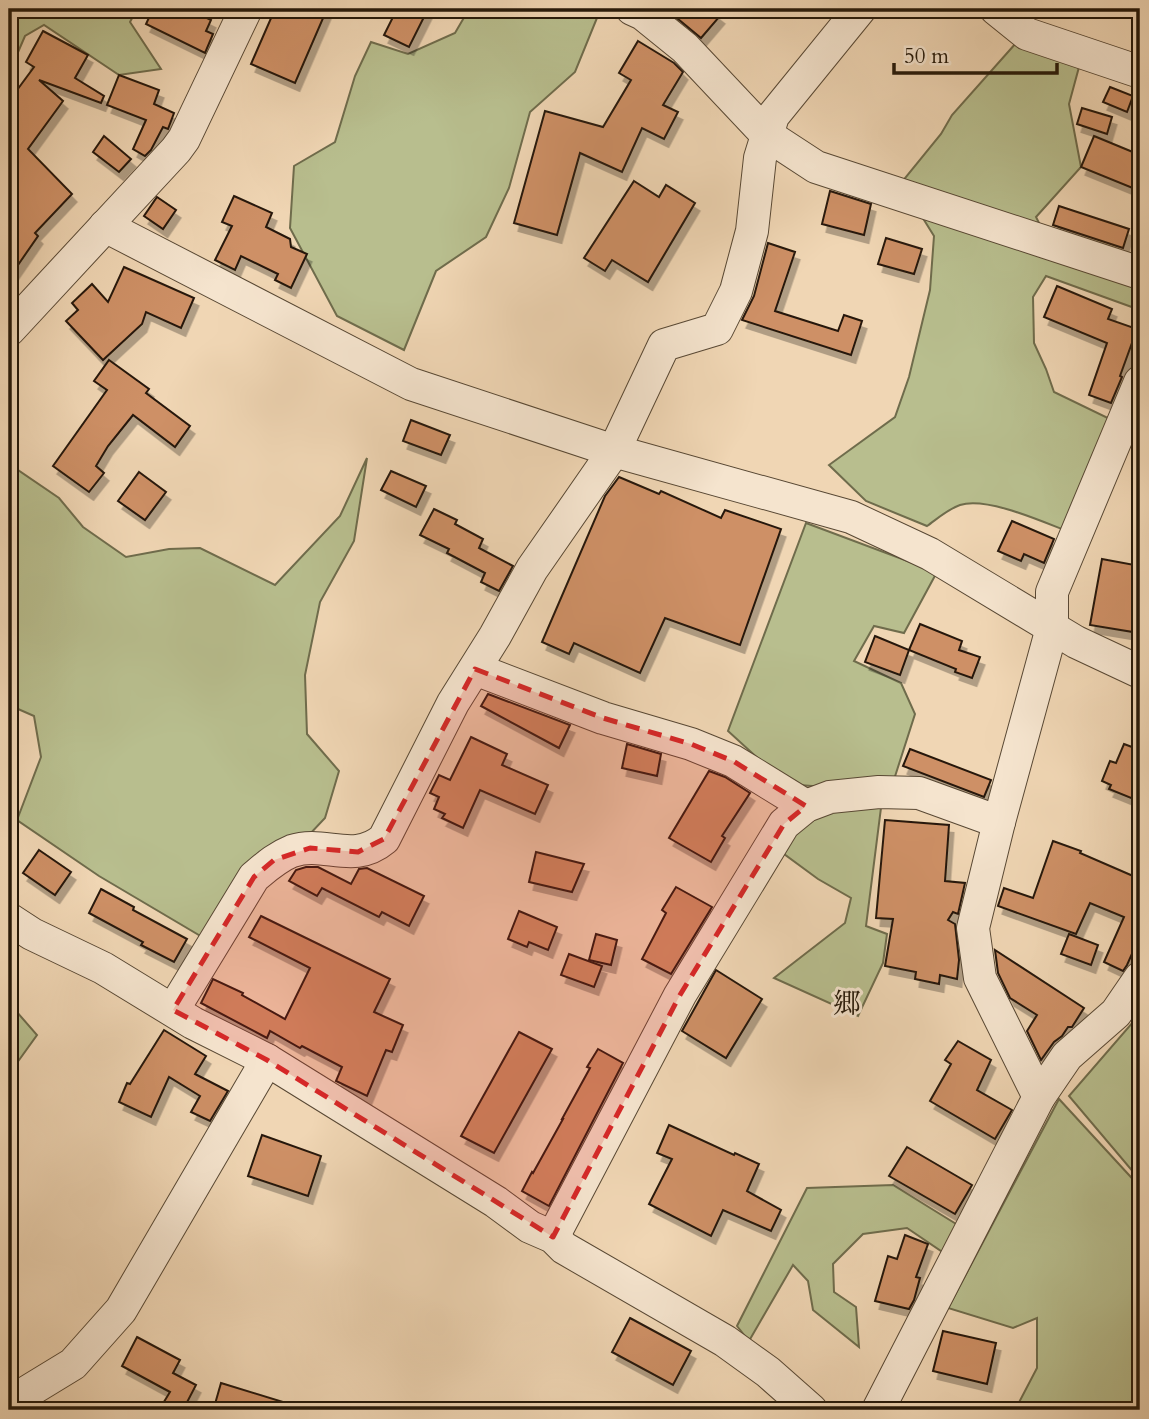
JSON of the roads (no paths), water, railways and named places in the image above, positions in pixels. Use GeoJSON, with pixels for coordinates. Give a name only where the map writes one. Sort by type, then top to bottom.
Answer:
{"type":"FeatureCollection","features":[{"type":"Feature","properties":{"kind":"street"},"geometry":{"type":"LineString","coordinates":[[13,320],[176,150],[184,139],[246,9]]}},
{"type":"Feature","properties":{"kind":"street"},"geometry":{"type":"LineString","coordinates":[[632,9],[643,14],[685,48],[767,135],[816,167],[1140,273]]}},
{"type":"Feature","properties":{"kind":"street"},"geometry":{"type":"LineString","coordinates":[[173,1010],[254,877],[274,860],[293,851],[310,848],[358,852],[374,848],[384,839],[453,703],[495,636],[532,569],[614,451],[664,345],[717,329],[736,291],[752,231],[760,158],[773,116],[860,9]]}},
{"type":"Feature","properties":{"kind":"street"},"geometry":{"type":"LineString","coordinates":[[996,9],[1027,34],[1140,72]]}},
{"type":"Feature","properties":{"kind":"street"},"geometry":{"type":"LineString","coordinates":[[105,226],[411,384],[614,451],[852,517],[930,554],[1076,642],[1140,671]]}},
{"type":"Feature","properties":{"kind":"street"},"geometry":{"type":"LineString","coordinates":[[1039,1097],[980,978],[973,928],[1052,628],[1052,592],[1140,382]]}},
{"type":"Feature","properties":{"kind":"street"},"geometry":{"type":"LineString","coordinates":[[475,669],[603,718],[691,744],[733,761],[806,806]]}},
{"type":"Feature","properties":{"kind":"street"},"geometry":{"type":"LineString","coordinates":[[553,1237],[680,995],[784,824],[806,806],[830,797],[879,792],[919,793],[999,822]]}},
{"type":"Feature","properties":{"kind":"street"},"geometry":{"type":"LineString","coordinates":[[9,919],[32,934],[103,968],[193,1023],[267,1060],[496,1202],[530,1227],[553,1237],[564,1248],[726,1341],[768,1371],[811,1410]]}},
{"type":"Feature","properties":{"kind":"street"},"geometry":{"type":"LineString","coordinates":[[878,1410],[1039,1097],[1067,1056],[1116,1013],[1140,978]]}},
{"type":"Feature","properties":{"kind":"street"},"geometry":{"type":"LineString","coordinates":[[9,1403],[73,1364],[121,1310],[267,1060]]}},
{"type":"Feature","properties":{"kind":"district","name":"郷"},"geometry":{"type":"Point","coordinates":[847,1004]}}]}
